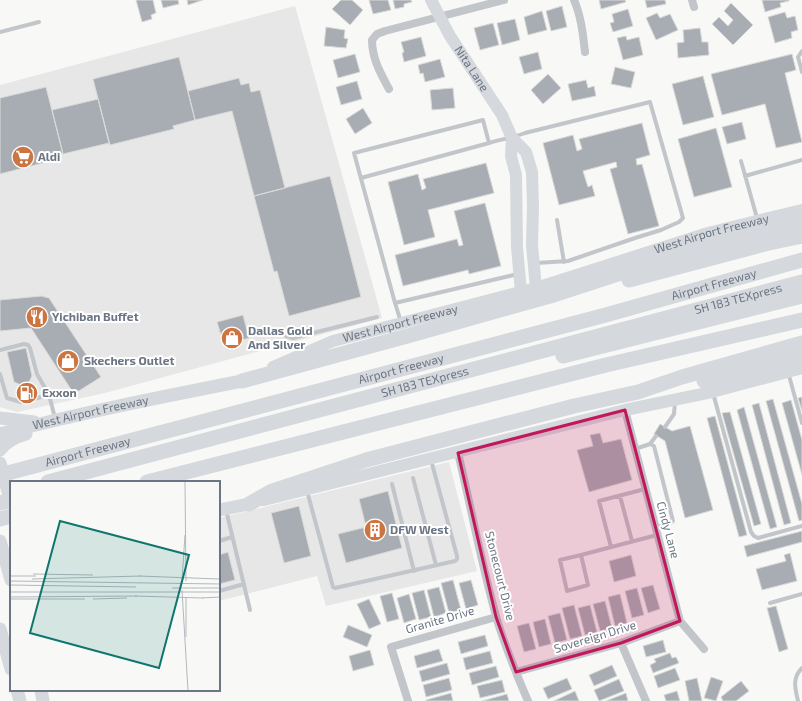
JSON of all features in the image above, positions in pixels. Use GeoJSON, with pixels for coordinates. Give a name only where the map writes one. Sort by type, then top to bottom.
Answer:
{"type":"FeatureCollection","features":[{"type":"Feature","properties":{"kind":"highway"},"geometry":{"type":"LineString","coordinates":[[242,381],[550,296],[676,255],[802,222]]}},
{"type":"Feature","properties":{"kind":"highway"},"geometry":{"type":"LineString","coordinates":[[411,335],[551,301],[769,243],[802,236]]}},
{"type":"Feature","properties":{"kind":"highway","name":"Airport Freeway"},"geometry":{"type":"LineString","coordinates":[[0,475],[602,316],[802,260]]}},
{"type":"Feature","properties":{"kind":"highway","name":"SH 183 TEXpress"},"geometry":{"type":"LineString","coordinates":[[52,481],[802,282]]}},
{"type":"Feature","properties":{"kind":"highway","name":"SH 183 TEXpress"},"geometry":{"type":"LineString","coordinates":[[84,481],[412,394],[802,296]]}},
{"type":"Feature","properties":{"kind":"highway"},"geometry":{"type":"LineString","coordinates":[[606,365],[656,343],[802,306]]}},
{"type":"Feature","properties":{"kind":"highway"},"geometry":{"type":"LineString","coordinates":[[151,481],[606,365],[802,320]]}},
{"type":"Feature","properties":{"kind":"highway"},"geometry":{"type":"LineString","coordinates":[[638,392],[682,377],[802,343]]}},
{"type":"Feature","properties":{"kind":"highway"},"geometry":{"type":"LineString","coordinates":[[249,504],[272,491],[366,460],[574,406],[638,392],[685,386],[802,356]]}},
{"type":"Feature","properties":{"kind":"highway"},"geometry":{"type":"LineString","coordinates":[[0,495],[10,492]]}},
{"type":"Feature","properties":{"kind":"highway"},"geometry":{"type":"LineString","coordinates":[[0,504],[10,501]]}},
{"type":"Feature","properties":{"kind":"highway"},"geometry":{"type":"LineString","coordinates":[[0,519],[10,516]]}},
{"type":"Feature","properties":{"kind":"main road","name":"Nita Lane"},"geometry":{"type":"LineString","coordinates":[[431,0],[450,36],[502,115],[512,138],[526,152],[532,172],[532,245],[536,288]]}},
{"type":"Feature","properties":{"kind":"main road","name":"Nita Lane"},"geometry":{"type":"LineString","coordinates":[[512,138],[511,156],[516,176],[518,209],[517,247],[521,292]]}},
{"type":"Feature","properties":{"kind":"main road","name":"West Airport Freeway"},"geometry":{"type":"LineString","coordinates":[[0,434],[49,421],[131,403],[242,381],[333,341],[536,288],[708,233],[802,210]]}},
{"type":"Feature","properties":{"kind":"main road"},"geometry":{"type":"LineString","coordinates":[[222,510],[430,460],[624,410],[712,392],[802,368]]}},
{"type":"Feature","properties":{"kind":"main road"},"geometry":{"type":"LineString","coordinates":[[0,418],[49,421]]}},
{"type":"Feature","properties":{"kind":"main road"},"geometry":{"type":"LineString","coordinates":[[0,450],[5,444],[17,436],[37,432],[49,421]]}},
{"type":"Feature","properties":{"kind":"main road"},"geometry":{"type":"LineString","coordinates":[[0,463],[10,498]]}},
{"type":"Feature","properties":{"kind":"main road"},"geometry":{"type":"LineString","coordinates":[[4,549],[10,576]]}},
{"type":"Feature","properties":{"kind":"main road"},"geometry":{"type":"LineString","coordinates":[[0,629],[8,662]]}},
{"type":"Feature","properties":{"kind":"main road"},"geometry":{"type":"LineString","coordinates":[[17,691],[20,701]]}},
{"type":"Feature","properties":{"kind":"main road"},"geometry":{"type":"LineString","coordinates":[[41,691],[43,701]]}},
{"type":"Feature","properties":{"kind":"street"},"geometry":{"type":"LineString","coordinates":[[389,90],[378,69],[372,51],[372,40],[377,34],[504,0]]}},
{"type":"Feature","properties":{"kind":"street"},"geometry":{"type":"LineString","coordinates":[[574,0],[578,8],[584,36],[585,52]]}},
{"type":"Feature","properties":{"kind":"street","name":"Cindy Lane"},"geometry":{"type":"LineString","coordinates":[[624,410],[680,621],[704,648]]}},
{"type":"Feature","properties":{"kind":"street","name":"Stonecourt Drive"},"geometry":{"type":"LineString","coordinates":[[458,453],[496,617],[528,701]]}},
{"type":"Feature","properties":{"kind":"street","name":"Granite Drive"},"geometry":{"type":"LineString","coordinates":[[408,701],[391,647],[496,617]]}},
{"type":"Feature","properties":{"kind":"street","name":"Sovereign Drive"},"geometry":{"type":"LineString","coordinates":[[516,672],[621,643],[680,621]]}},
{"type":"Feature","properties":{"kind":"street"},"geometry":{"type":"LineString","coordinates":[[621,643],[646,701]]}},
{"type":"Feature","properties":{"kind":"lane"},"geometry":{"type":"LineString","coordinates":[[0,32],[38,22]]}},
{"type":"Feature","properties":{"kind":"lane"},"geometry":{"type":"LineString","coordinates":[[802,51],[798,57],[802,72]]}},
{"type":"Feature","properties":{"kind":"lane"},"geometry":{"type":"LineString","coordinates":[[361,178],[488,143],[512,138],[525,133],[650,102],[683,218],[679,222],[660,230],[568,262],[534,263]]}},
{"type":"Feature","properties":{"kind":"lane"},"geometry":{"type":"LineString","coordinates":[[402,323],[395,303],[354,152],[483,120],[488,143]]}},
{"type":"Feature","properties":{"kind":"lane"},"geometry":{"type":"LineString","coordinates":[[745,176],[802,160]]}},
{"type":"Feature","properties":{"kind":"lane"},"geometry":{"type":"LineString","coordinates":[[741,161],[758,221]]}},
{"type":"Feature","properties":{"kind":"lane"},"geometry":{"type":"LineString","coordinates":[[557,220],[564,262]]}},
{"type":"Feature","properties":{"kind":"lane"},"geometry":{"type":"LineString","coordinates":[[395,303],[519,274]]}},
{"type":"Feature","properties":{"kind":"lane"},"geometry":{"type":"LineString","coordinates":[[286,336],[293,338],[377,317]]}},
{"type":"Feature","properties":{"kind":"lane"},"geometry":{"type":"LineString","coordinates":[[0,350],[24,344],[28,345],[32,351],[33,365],[49,395],[49,421]]}},
{"type":"Feature","properties":{"kind":"lane"},"geometry":{"type":"LineString","coordinates":[[788,372],[802,423]]}},
{"type":"Feature","properties":{"kind":"lane"},"geometry":{"type":"LineString","coordinates":[[0,374],[7,398],[21,402],[49,395]]}},
{"type":"Feature","properties":{"kind":"lane"},"geometry":{"type":"LineString","coordinates":[[712,392],[751,532],[758,538],[802,526]]}},
{"type":"Feature","properties":{"kind":"lane"},"geometry":{"type":"LineString","coordinates":[[665,427],[674,414],[675,400]]}},
{"type":"Feature","properties":{"kind":"lane"},"geometry":{"type":"LineString","coordinates":[[635,448],[650,444],[656,436]]}},
{"type":"Feature","properties":{"kind":"lane"},"geometry":{"type":"LineString","coordinates":[[581,554],[588,585],[567,591],[560,560],[581,554],[611,547],[632,541],[656,531],[672,520],[654,446],[650,444]]}},
{"type":"Feature","properties":{"kind":"lane"},"geometry":{"type":"LineString","coordinates":[[306,490],[333,587],[335,588],[455,561],[457,556],[430,460]]}},
{"type":"Feature","properties":{"kind":"lane"},"geometry":{"type":"LineString","coordinates":[[413,478],[436,565]]}},
{"type":"Feature","properties":{"kind":"lane"},"geometry":{"type":"LineString","coordinates":[[392,484],[414,570]]}},
{"type":"Feature","properties":{"kind":"lane"},"geometry":{"type":"LineString","coordinates":[[611,547],[599,501],[645,489]]}},
{"type":"Feature","properties":{"kind":"lane"},"geometry":{"type":"LineString","coordinates":[[620,496],[632,541]]}},
{"type":"Feature","properties":{"kind":"lane"},"geometry":{"type":"LineString","coordinates":[[222,510],[232,537],[250,610]]}},
{"type":"Feature","properties":{"kind":"lane"},"geometry":{"type":"LineString","coordinates":[[220,541],[232,537]]}},
{"type":"Feature","properties":{"kind":"lane"},"geometry":{"type":"LineString","coordinates":[[220,591],[244,584]]}},
{"type":"Feature","properties":{"kind":"lane"},"geometry":{"type":"LineString","coordinates":[[770,603],[802,594]]}},
{"type":"Feature","properties":{"kind":"lane"},"geometry":{"type":"LineString","coordinates":[[798,701],[794,684],[796,675],[802,668]]}},
{"type":"Feature","properties":{"kind":"highlighted area"},"geometry":{"type":"Polygon","coordinates":[[[625,410],[680,621],[621,643],[516,672],[496,617],[458,453],[625,410]]]}},
{"type":"Feature","properties":{"kind":"shaded area"},"geometry":{"type":"Polygon","coordinates":[[[295,6],[382,318],[105,393],[17,412],[0,407],[0,85],[295,6]]]}},
{"type":"Feature","properties":{"kind":"shaded area"},"geometry":{"type":"Polygon","coordinates":[[[449,462],[477,571],[326,606],[317,576],[220,601],[220,518],[449,462]]]}},
{"type":"Feature","properties":{"kind":"building"},"geometry":{"type":"Polygon","coordinates":[[[136,0],[153,0],[156,13],[151,15],[152,19],[142,22],[136,0]]]}},
{"type":"Feature","properties":{"kind":"building"},"geometry":{"type":"Polygon","coordinates":[[[161,0],[178,0],[179,4],[163,8],[161,0]]]}},
{"type":"Feature","properties":{"kind":"building"},"geometry":{"type":"Polygon","coordinates":[[[187,0],[203,0],[188,5],[187,0]]]}},
{"type":"Feature","properties":{"kind":"building"},"geometry":{"type":"Polygon","coordinates":[[[341,0],[352,0],[363,10],[350,25],[332,9],[341,0]]]}},
{"type":"Feature","properties":{"kind":"building"},"geometry":{"type":"Polygon","coordinates":[[[369,0],[388,0],[391,10],[373,14],[369,0]]]}},
{"type":"Feature","properties":{"kind":"building"},"geometry":{"type":"Polygon","coordinates":[[[393,0],[411,0],[412,2],[404,4],[404,7],[395,9],[393,0]]]}},
{"type":"Feature","properties":{"kind":"building"},"geometry":{"type":"Polygon","coordinates":[[[599,0],[625,0],[626,2],[601,9],[599,0]]]}},
{"type":"Feature","properties":{"kind":"building"},"geometry":{"type":"Polygon","coordinates":[[[645,0],[665,0],[666,4],[647,8],[645,0]]]}},
{"type":"Feature","properties":{"kind":"building"},"geometry":{"type":"Polygon","coordinates":[[[762,0],[789,1],[780,3],[781,7],[765,12],[762,0]]]}},
{"type":"Feature","properties":{"kind":"building"},"geometry":{"type":"Polygon","coordinates":[[[731,3],[753,25],[733,45],[712,24],[719,17],[728,26],[733,20],[724,11],[731,3]]]}},
{"type":"Feature","properties":{"kind":"building"},"geometry":{"type":"Polygon","coordinates":[[[562,6],[567,27],[551,31],[546,11],[562,6]]]}},
{"type":"Feature","properties":{"kind":"building"},"geometry":{"type":"Polygon","coordinates":[[[628,9],[633,26],[613,32],[610,23],[614,22],[612,14],[628,9]]]}},
{"type":"Feature","properties":{"kind":"building"},"geometry":{"type":"Polygon","coordinates":[[[542,11],[547,30],[528,35],[524,17],[542,11]]]}},
{"type":"Feature","properties":{"kind":"building"},"geometry":{"type":"Polygon","coordinates":[[[785,12],[787,18],[795,16],[798,30],[791,32],[792,38],[775,43],[768,17],[785,12]]]}},
{"type":"Feature","properties":{"kind":"building"},"geometry":{"type":"Polygon","coordinates":[[[657,13],[660,18],[670,14],[678,30],[656,40],[646,18],[657,13]]]}},
{"type":"Feature","properties":{"kind":"building"},"geometry":{"type":"Polygon","coordinates":[[[515,19],[520,40],[502,45],[497,23],[515,19]]]}},
{"type":"Feature","properties":{"kind":"building"},"geometry":{"type":"Polygon","coordinates":[[[493,23],[499,45],[480,50],[474,28],[493,23]]]}},
{"type":"Feature","properties":{"kind":"building"},"geometry":{"type":"Polygon","coordinates":[[[326,27],[345,30],[344,38],[348,39],[346,48],[324,46],[326,27]]]}},
{"type":"Feature","properties":{"kind":"building"},"geometry":{"type":"Polygon","coordinates":[[[700,28],[702,42],[708,42],[709,55],[678,58],[677,43],[684,42],[683,30],[700,28]]]}},
{"type":"Feature","properties":{"kind":"building"},"geometry":{"type":"Polygon","coordinates":[[[626,36],[627,40],[639,37],[643,55],[623,60],[617,38],[626,36]]]}},
{"type":"Feature","properties":{"kind":"building"},"geometry":{"type":"Polygon","coordinates":[[[421,37],[426,56],[404,62],[402,53],[404,52],[401,42],[421,37]]]}},
{"type":"Feature","properties":{"kind":"building"},"geometry":{"type":"Polygon","coordinates":[[[538,52],[542,69],[524,74],[519,57],[538,52]]]}},
{"type":"Feature","properties":{"kind":"building"},"geometry":{"type":"Polygon","coordinates":[[[355,54],[360,72],[338,78],[333,60],[355,54]]]}},
{"type":"Feature","properties":{"kind":"building"},"geometry":{"type":"Polygon","coordinates":[[[792,54],[796,70],[785,73],[802,142],[776,148],[765,104],[722,115],[711,74],[792,54]]]}},
{"type":"Feature","properties":{"kind":"building"},"geometry":{"type":"Polygon","coordinates":[[[179,57],[195,120],[173,126],[174,129],[110,145],[93,79],[179,57]]]}},
{"type":"Feature","properties":{"kind":"building"},"geometry":{"type":"Polygon","coordinates":[[[440,59],[445,77],[425,82],[423,73],[420,74],[418,65],[440,59]]]}},
{"type":"Feature","properties":{"kind":"building"},"geometry":{"type":"Polygon","coordinates":[[[615,67],[635,72],[631,88],[611,84],[615,67]]]}},
{"type":"Feature","properties":{"kind":"building"},"geometry":{"type":"Polygon","coordinates":[[[548,74],[561,88],[543,104],[531,90],[548,74]]]}},
{"type":"Feature","properties":{"kind":"building"},"geometry":{"type":"Polygon","coordinates":[[[703,76],[714,117],[683,125],[672,84],[703,76]]]}},
{"type":"Feature","properties":{"kind":"building"},"geometry":{"type":"Polygon","coordinates":[[[239,78],[241,85],[249,83],[251,92],[260,90],[285,188],[254,196],[232,111],[195,120],[188,91],[239,78]]]}},
{"type":"Feature","properties":{"kind":"building"},"geometry":{"type":"Polygon","coordinates":[[[586,80],[588,88],[594,86],[596,96],[572,101],[568,84],[586,80]]]}},
{"type":"Feature","properties":{"kind":"building"},"geometry":{"type":"Polygon","coordinates":[[[357,81],[362,99],[341,105],[336,87],[357,81]]]}},
{"type":"Feature","properties":{"kind":"building"},"geometry":{"type":"Polygon","coordinates":[[[46,87],[63,154],[42,160],[43,163],[0,174],[0,98],[46,87]]]}},
{"type":"Feature","properties":{"kind":"building"},"geometry":{"type":"Polygon","coordinates":[[[453,88],[455,108],[432,110],[430,90],[453,88]]]}},
{"type":"Feature","properties":{"kind":"building"},"geometry":{"type":"Polygon","coordinates":[[[98,99],[109,143],[63,154],[52,110],[98,99]]]}},
{"type":"Feature","properties":{"kind":"building"},"geometry":{"type":"Polygon","coordinates":[[[363,108],[372,123],[355,134],[346,119],[363,108]]]}},
{"type":"Feature","properties":{"kind":"building"},"geometry":{"type":"Polygon","coordinates":[[[742,122],[746,139],[727,144],[722,127],[742,122]]]}},
{"type":"Feature","properties":{"kind":"building"},"geometry":{"type":"Polygon","coordinates":[[[642,123],[650,155],[636,159],[637,165],[642,164],[659,226],[628,234],[610,169],[617,167],[616,162],[583,171],[588,187],[592,185],[595,196],[559,205],[543,143],[573,135],[577,151],[582,149],[579,139],[642,123]]]}},
{"type":"Feature","properties":{"kind":"building"},"geometry":{"type":"Polygon","coordinates":[[[716,128],[732,187],[694,197],[678,139],[716,128]]]}},
{"type":"Feature","properties":{"kind":"building"},"geometry":{"type":"Polygon","coordinates":[[[486,163],[494,193],[428,210],[435,237],[404,245],[388,182],[418,174],[422,190],[426,188],[423,179],[486,163]]]}},
{"type":"Feature","properties":{"kind":"building"},"geometry":{"type":"Polygon","coordinates":[[[330,176],[361,297],[289,316],[277,271],[274,272],[254,196],[330,176]]]}},
{"type":"Feature","properties":{"kind":"building"},"geometry":{"type":"Polygon","coordinates":[[[485,203],[501,266],[469,274],[468,270],[403,286],[395,255],[457,239],[459,246],[463,245],[454,211],[485,203]]]}},
{"type":"Feature","properties":{"kind":"building"},"geometry":{"type":"Polygon","coordinates":[[[41,296],[49,298],[101,377],[74,394],[31,328],[0,331],[0,300],[41,296]]]}},
{"type":"Feature","properties":{"kind":"building"},"geometry":{"type":"Polygon","coordinates":[[[243,315],[249,338],[224,345],[217,322],[243,315]]]}},
{"type":"Feature","properties":{"kind":"building"},"geometry":{"type":"Polygon","coordinates":[[[26,348],[32,376],[28,384],[21,385],[14,382],[7,352],[26,348]]]}},
{"type":"Feature","properties":{"kind":"building","name":"Exxon"},"geometry":{"type":"Polygon","coordinates":[[[35,386],[37,395],[19,400],[17,391],[35,386]]]}},
{"type":"Feature","properties":{"kind":"building"},"geometry":{"type":"Polygon","coordinates":[[[802,397],[802,411],[798,398],[802,397]]]}},
{"type":"Feature","properties":{"kind":"building"},"geometry":{"type":"Polygon","coordinates":[[[773,399],[802,504],[802,520],[799,521],[766,401],[773,399]]]}},
{"type":"Feature","properties":{"kind":"building"},"geometry":{"type":"Polygon","coordinates":[[[791,400],[802,440],[802,475],[782,403],[791,400]]]}},
{"type":"Feature","properties":{"kind":"building"},"geometry":{"type":"Polygon","coordinates":[[[759,403],[791,523],[784,525],[752,405],[759,403]]]}},
{"type":"Feature","properties":{"kind":"building"},"geometry":{"type":"Polygon","coordinates":[[[744,407],[777,527],[770,529],[737,410],[744,407]]]}},
{"type":"Feature","properties":{"kind":"building"},"geometry":{"type":"Polygon","coordinates":[[[730,412],[761,524],[754,526],[722,413],[730,412]]]}},
{"type":"Feature","properties":{"kind":"building"},"geometry":{"type":"Polygon","coordinates":[[[715,416],[747,535],[739,537],[707,418],[715,416]]]}},
{"type":"Feature","properties":{"kind":"building"},"geometry":{"type":"Polygon","coordinates":[[[660,424],[672,431],[690,426],[713,510],[685,518],[665,441],[654,434],[660,424]]]}},
{"type":"Feature","properties":{"kind":"building"},"geometry":{"type":"Polygon","coordinates":[[[600,433],[603,443],[621,439],[632,480],[589,492],[577,450],[593,446],[590,435],[600,433]]]}},
{"type":"Feature","properties":{"kind":"building","name":"DFW West"},"geometry":{"type":"Polygon","coordinates":[[[388,491],[402,548],[346,563],[338,534],[366,527],[359,499],[388,491]]]}},
{"type":"Feature","properties":{"kind":"building"},"geometry":{"type":"Polygon","coordinates":[[[299,506],[311,556],[284,563],[271,513],[299,506]]]}},
{"type":"Feature","properties":{"kind":"building"},"geometry":{"type":"Polygon","coordinates":[[[802,531],[802,542],[747,557],[744,546],[802,531]]]}},
{"type":"Feature","properties":{"kind":"building"},"geometry":{"type":"Polygon","coordinates":[[[228,552],[235,580],[220,584],[220,555],[228,552]]]}},
{"type":"Feature","properties":{"kind":"building"},"geometry":{"type":"Polygon","coordinates":[[[790,553],[797,581],[762,590],[756,569],[786,561],[784,555],[790,553]]]}},
{"type":"Feature","properties":{"kind":"building"},"geometry":{"type":"Polygon","coordinates":[[[631,555],[636,576],[614,582],[609,561],[631,555]]]}},
{"type":"Feature","properties":{"kind":"building"},"geometry":{"type":"Polygon","coordinates":[[[453,580],[461,610],[449,613],[441,583],[453,580]]]}},
{"type":"Feature","properties":{"kind":"building"},"geometry":{"type":"Polygon","coordinates":[[[471,580],[478,605],[466,609],[459,583],[471,580]]]}},
{"type":"Feature","properties":{"kind":"building"},"geometry":{"type":"Polygon","coordinates":[[[653,585],[660,609],[648,613],[641,588],[653,585]]]}},
{"type":"Feature","properties":{"kind":"building"},"geometry":{"type":"Polygon","coordinates":[[[439,587],[446,613],[434,617],[427,590],[439,587]]]}},
{"type":"Feature","properties":{"kind":"building"},"geometry":{"type":"Polygon","coordinates":[[[637,588],[644,615],[632,618],[625,591],[637,588]]]}},
{"type":"Feature","properties":{"kind":"building"},"geometry":{"type":"Polygon","coordinates":[[[424,590],[431,617],[419,620],[412,593],[424,590]]]}},
{"type":"Feature","properties":{"kind":"building"},"geometry":{"type":"Polygon","coordinates":[[[392,593],[399,619],[387,622],[380,596],[392,593]]]}},
{"type":"Feature","properties":{"kind":"building"},"geometry":{"type":"Polygon","coordinates":[[[409,594],[416,619],[404,623],[397,598],[409,594]]]}},
{"type":"Feature","properties":{"kind":"building"},"geometry":{"type":"Polygon","coordinates":[[[620,594],[627,623],[615,626],[608,597],[620,594]]]}},
{"type":"Feature","properties":{"kind":"building"},"geometry":{"type":"Polygon","coordinates":[[[369,599],[381,624],[369,629],[357,604],[369,599]]]}},
{"type":"Feature","properties":{"kind":"building"},"geometry":{"type":"Polygon","coordinates":[[[605,601],[612,628],[600,631],[593,604],[605,601]]]}},
{"type":"Feature","properties":{"kind":"building"},"geometry":{"type":"Polygon","coordinates":[[[574,605],[582,636],[570,639],[562,608],[574,605]]]}},
{"type":"Feature","properties":{"kind":"building"},"geometry":{"type":"Polygon","coordinates":[[[590,605],[597,632],[585,635],[578,608],[590,605]]]}},
{"type":"Feature","properties":{"kind":"building"},"geometry":{"type":"Polygon","coordinates":[[[776,606],[788,649],[779,652],[767,608],[776,606]]]}},
{"type":"Feature","properties":{"kind":"building"},"geometry":{"type":"Polygon","coordinates":[[[560,613],[567,640],[555,643],[548,616],[560,613]]]}},
{"type":"Feature","properties":{"kind":"building"},"geometry":{"type":"Polygon","coordinates":[[[545,619],[551,644],[539,647],[533,622],[545,619]]]}},
{"type":"Feature","properties":{"kind":"building"},"geometry":{"type":"Polygon","coordinates":[[[529,623],[536,649],[524,652],[517,626],[529,623]]]}},
{"type":"Feature","properties":{"kind":"building"},"geometry":{"type":"Polygon","coordinates":[[[348,625],[372,635],[367,647],[343,637],[348,625]]]}},
{"type":"Feature","properties":{"kind":"building"},"geometry":{"type":"Polygon","coordinates":[[[485,635],[488,646],[461,654],[458,642],[485,635]]]}},
{"type":"Feature","properties":{"kind":"building"},"geometry":{"type":"Polygon","coordinates":[[[663,640],[666,652],[646,657],[643,646],[663,640]]]}},
{"type":"Feature","properties":{"kind":"building"},"geometry":{"type":"Polygon","coordinates":[[[439,649],[443,661],[417,668],[414,656],[439,649]]]}},
{"type":"Feature","properties":{"kind":"building"},"geometry":{"type":"Polygon","coordinates":[[[370,650],[374,665],[353,671],[349,656],[370,650]]]}},
{"type":"Feature","properties":{"kind":"building"},"geometry":{"type":"Polygon","coordinates":[[[490,651],[493,663],[466,670],[463,658],[490,651]]]}},
{"type":"Feature","properties":{"kind":"building"},"geometry":{"type":"Polygon","coordinates":[[[670,653],[672,658],[676,657],[679,663],[653,673],[650,665],[656,662],[654,659],[670,653]]]}},
{"type":"Feature","properties":{"kind":"building"},"geometry":{"type":"Polygon","coordinates":[[[447,663],[450,674],[422,682],[419,671],[447,663]]]}},
{"type":"Feature","properties":{"kind":"building"},"geometry":{"type":"Polygon","coordinates":[[[612,665],[617,676],[594,686],[589,675],[612,665]]]}},
{"type":"Feature","properties":{"kind":"building"},"geometry":{"type":"Polygon","coordinates":[[[496,666],[499,677],[472,685],[469,673],[496,666]]]}},
{"type":"Feature","properties":{"kind":"building"},"geometry":{"type":"Polygon","coordinates":[[[675,668],[680,680],[658,688],[654,676],[675,668]]]}},
{"type":"Feature","properties":{"kind":"building"},"geometry":{"type":"Polygon","coordinates":[[[711,677],[723,681],[716,701],[704,698],[711,677]]]}},
{"type":"Feature","properties":{"kind":"building"},"geometry":{"type":"Polygon","coordinates":[[[449,678],[452,690],[426,697],[423,685],[449,678]]]}},
{"type":"Feature","properties":{"kind":"building"},"geometry":{"type":"Polygon","coordinates":[[[567,678],[572,689],[548,699],[543,688],[567,678]]]}},
{"type":"Feature","properties":{"kind":"building"},"geometry":{"type":"Polygon","coordinates":[[[697,678],[702,701],[689,701],[685,681],[697,678]]]}},
{"type":"Feature","properties":{"kind":"building"},"geometry":{"type":"Polygon","coordinates":[[[619,679],[624,691],[599,701],[594,690],[619,679]]]}},
{"type":"Feature","properties":{"kind":"building"},"geometry":{"type":"Polygon","coordinates":[[[502,680],[505,692],[480,698],[477,686],[502,680]]]}},
{"type":"Feature","properties":{"kind":"building"},"geometry":{"type":"Polygon","coordinates":[[[741,681],[749,691],[736,701],[723,701],[721,697],[741,681]]]}},
{"type":"Feature","properties":{"kind":"building"},"geometry":{"type":"Polygon","coordinates":[[[575,691],[579,701],[554,701],[575,691]]]}},
{"type":"Feature","properties":{"kind":"building"},"geometry":{"type":"Polygon","coordinates":[[[677,691],[680,701],[666,701],[664,695],[677,691]]]}},
{"type":"Feature","properties":{"kind":"building"},"geometry":{"type":"Polygon","coordinates":[[[451,693],[453,701],[426,701],[426,700],[451,693]]]}},
{"type":"Feature","properties":{"kind":"building"},"geometry":{"type":"Polygon","coordinates":[[[626,693],[628,701],[606,701],[626,693]]]}},
{"type":"Feature","properties":{"kind":"building"},"geometry":{"type":"Polygon","coordinates":[[[507,694],[509,701],[482,701],[507,694]]]}},
{"type":"Feature","properties":{"kind":"place","name":"Aldi"},"geometry":{"type":"Point","coordinates":[23,157]}},
{"type":"Feature","properties":{"kind":"place","name":"Yichiban Buffet"},"geometry":{"type":"Point","coordinates":[37,317]}},
{"type":"Feature","properties":{"kind":"place","name":"Dallas Gold And Silver"},"geometry":{"type":"Point","coordinates":[232,338]}},
{"type":"Feature","properties":{"kind":"place","name":"Skechers Outlet"},"geometry":{"type":"Point","coordinates":[68,361]}},
{"type":"Feature","properties":{"kind":"place","name":"Exxon"},"geometry":{"type":"Point","coordinates":[27,393]}},
{"type":"Feature","properties":{"kind":"place","name":"DFW West"},"geometry":{"type":"Point","coordinates":[375,530]}}]}
